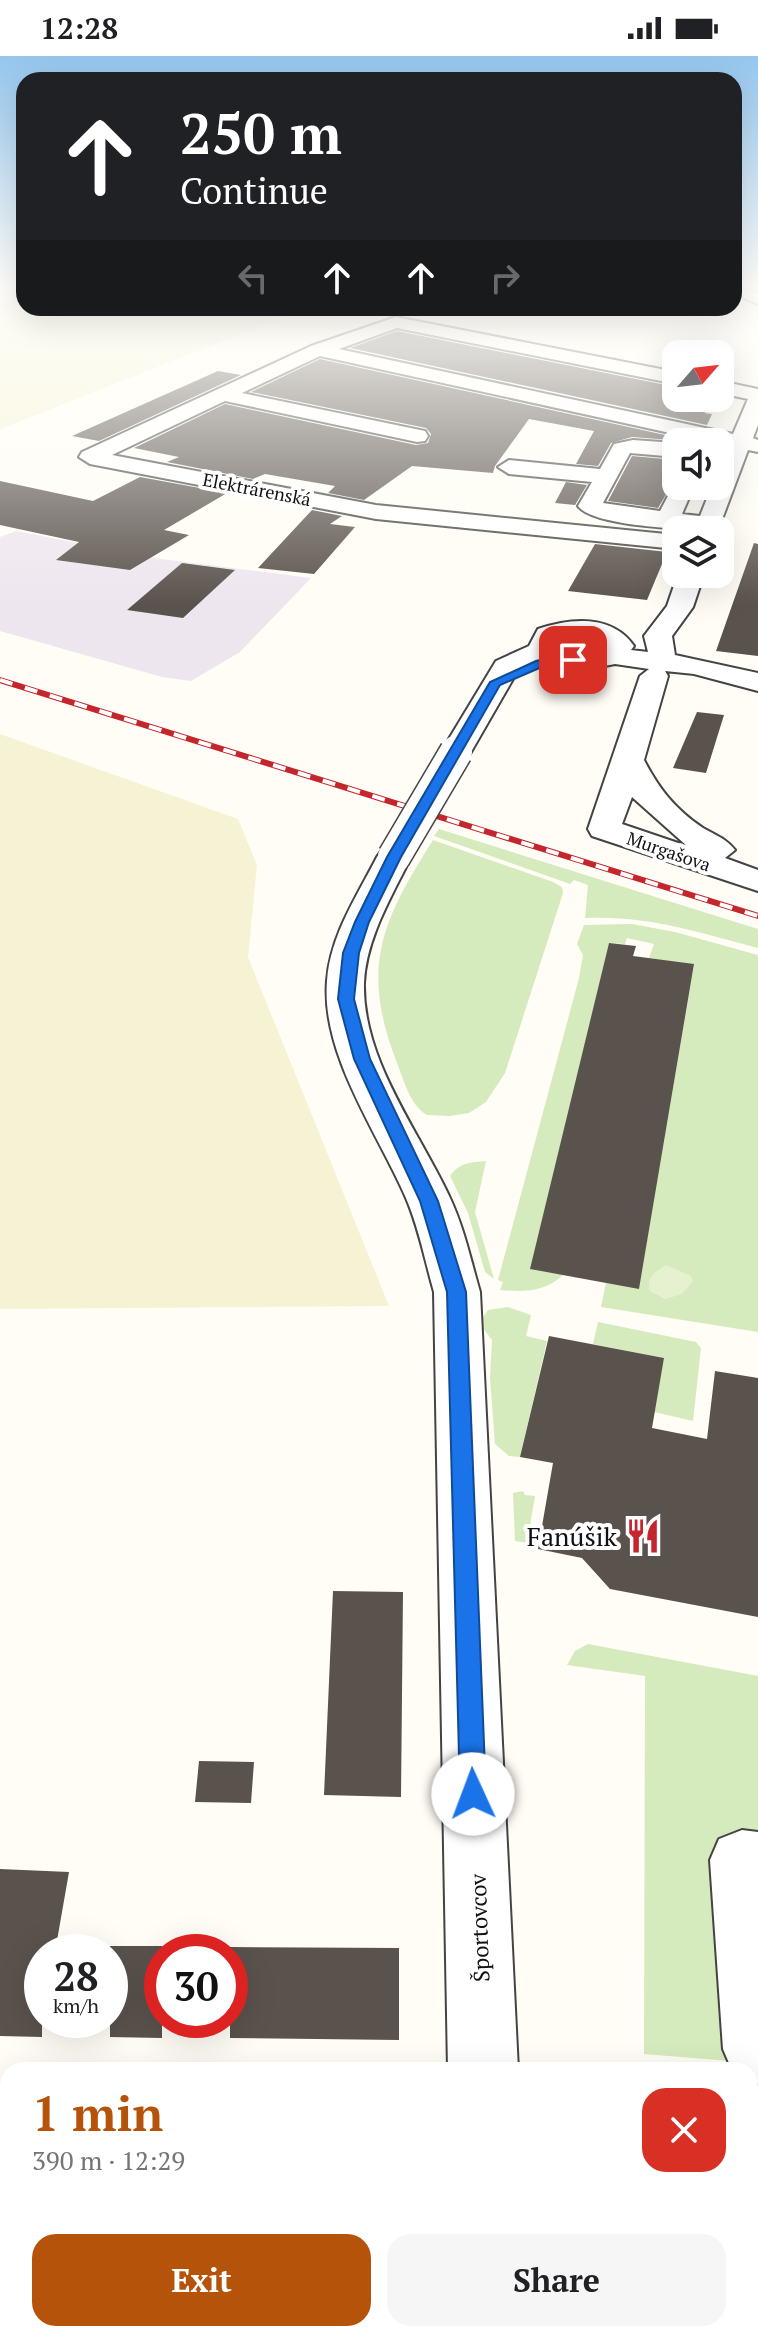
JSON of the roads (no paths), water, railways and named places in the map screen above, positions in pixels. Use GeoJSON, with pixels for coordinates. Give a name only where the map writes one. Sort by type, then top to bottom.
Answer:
{"type":"FeatureCollection","features":[{"type":"Feature","properties":{"kind":"street","name":"Elektrárenská"},"geometry":{"type":"LineString","coordinates":[[230,392],[90,457],[376,512],[662,541]]}},
{"type":"Feature","properties":{"kind":"street"},"geometry":{"type":"LineString","coordinates":[[495,392],[739,449]]}},
{"type":"Feature","properties":{"kind":"street"},"geometry":{"type":"LineString","coordinates":[[712,516],[758,397],[738,392]]}},
{"type":"Feature","properties":{"kind":"street"},"geometry":{"type":"LineString","coordinates":[[223,395],[417,436]]}},
{"type":"Feature","properties":{"kind":"street"},"geometry":{"type":"LineString","coordinates":[[662,449],[633,446],[622,449],[604,476],[590,506],[602,512],[662,518]]}},
{"type":"Feature","properties":{"kind":"street"},"geometry":{"type":"LineString","coordinates":[[509,467],[604,476]]}},
{"type":"Feature","properties":{"kind":"street","name":"Murgašova"},"geometry":{"type":"LineString","coordinates":[[686,588],[658,656],[629,760],[604,829],[758,881]]}},
{"type":"Feature","properties":{"kind":"street"},"geometry":{"type":"LineString","coordinates":[[613,645],[659,622],[680,607]]}},
{"type":"Feature","properties":{"kind":"street","name":"Športovcov"},"geometry":{"type":"LineString","coordinates":[[483,2062],[457,1292],[429,1201],[362,1059],[346,999],[351,953],[362,922],[394,857],[496,682],[553,654],[543,639],[554,632],[584,629],[613,645]]}},
{"type":"Feature","properties":{"kind":"street"},"geometry":{"type":"LineString","coordinates":[[613,645],[694,666]]}},
{"type":"Feature","properties":{"kind":"street"},"geometry":{"type":"LineString","coordinates":[[613,645],[758,682]]}},
{"type":"Feature","properties":{"kind":"street","name":"Murgašova"},"geometry":{"type":"LineString","coordinates":[[629,760],[646,795],[689,833],[718,850]]}},
{"type":"Feature","properties":{"kind":"street"},"geometry":{"type":"LineString","coordinates":[[758,1862],[742,1860],[758,2049]]}},
{"type":"Feature","properties":{"kind":"railway"},"geometry":{"type":"LineString","coordinates":[[0,680],[758,916]]}},
{"type":"Feature","properties":{"kind":"place","name":"Fanúšik"},"geometry":{"type":"Point","coordinates":[643,1536]}}]}
